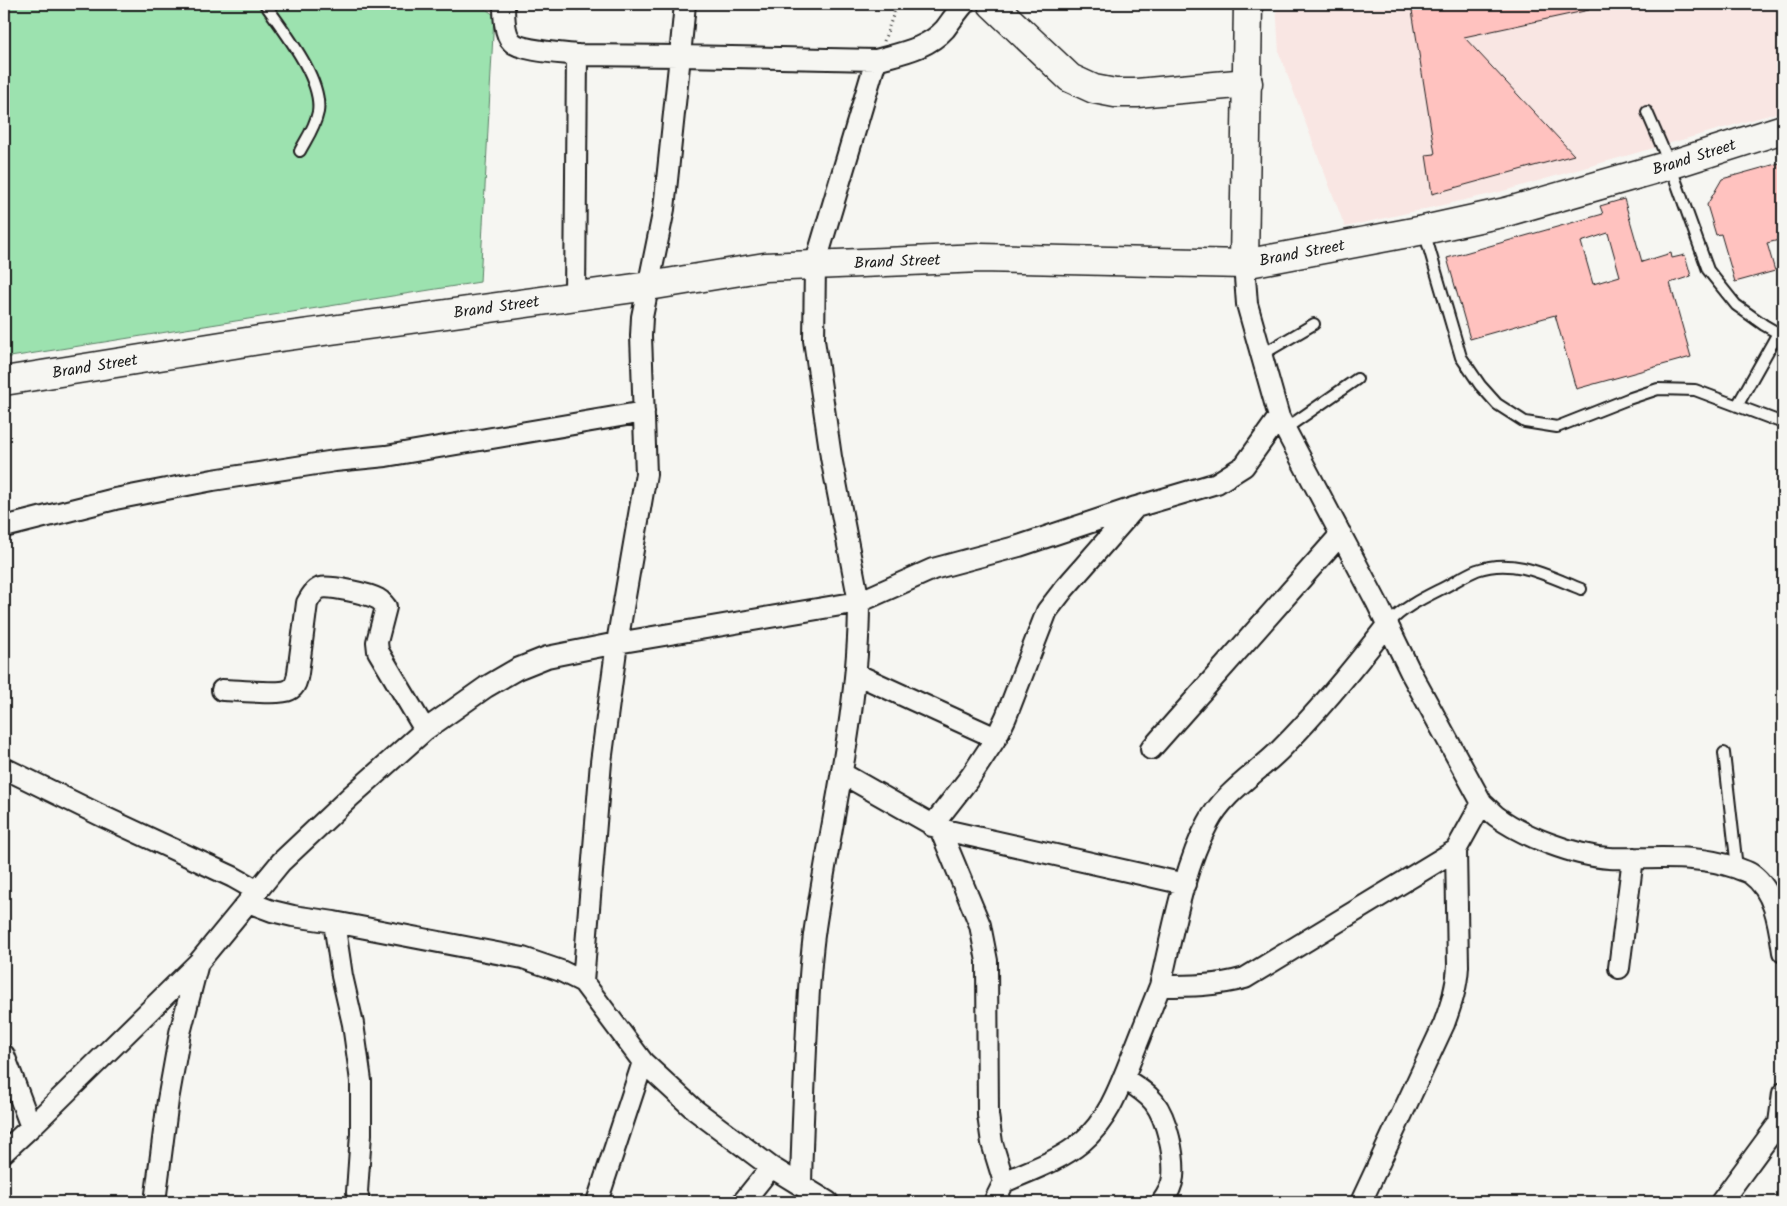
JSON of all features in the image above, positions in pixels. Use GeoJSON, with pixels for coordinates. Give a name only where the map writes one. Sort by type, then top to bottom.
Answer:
{"type":"FeatureCollection","features":[{"type":"Feature","properties":{"kind":"street"},"geometry":{"type":"LineString","coordinates":[[504,4],[508,36],[512,42],[522,48],[577,55],[876,60],[918,48],[932,40],[944,31],[964,4]]}},
{"type":"Feature","properties":{"kind":"street"},"geometry":{"type":"LineString","coordinates":[[583,982],[601,762],[617,643],[646,474],[642,317],[664,209],[684,4]]}},
{"type":"Feature","properties":{"kind":"street"},"geometry":{"type":"LineString","coordinates":[[992,4],[1070,78],[1094,89],[1115,93],[1137,93],[1248,83]]}},
{"type":"Feature","properties":{"kind":"street"},"geometry":{"type":"LineString","coordinates":[[1248,4],[1244,264],[1247,304],[1261,354],[1282,423],[1388,624],[1411,673],[1482,803],[1496,816],[1512,826],[1542,840],[1589,856],[1705,860],[1750,873],[1766,890],[1779,926],[1783,952]]}},
{"type":"Feature","properties":{"kind":"street"},"geometry":{"type":"LineString","coordinates":[[575,296],[577,55]]}},
{"type":"Feature","properties":{"kind":"street"},"geometry":{"type":"LineString","coordinates":[[801,1184],[809,971],[843,774],[859,647],[859,602],[831,457],[814,340],[815,265],[876,60]]}},
{"type":"Feature","properties":{"kind":"street","name":"Brand Street"},"geometry":{"type":"LineString","coordinates":[[4,381],[259,340],[649,286],[765,267],[981,258],[1244,264],[1424,230],[1506,212],[1670,165],[1783,129]]}},
{"type":"Feature","properties":{"kind":"street"},"geometry":{"type":"LineString","coordinates":[[4,527],[115,500],[213,480],[335,461],[386,456],[644,412]]}},
{"type":"Feature","properties":{"kind":"street"},"geometry":{"type":"LineString","coordinates":[[4,1152],[198,963],[281,862],[351,796],[425,730],[486,687],[517,669],[547,656],[859,602],[933,569],[1019,546],[1136,507],[1218,484],[1244,466],[1282,423]]}},
{"type":"Feature","properties":{"kind":"street"},"geometry":{"type":"LineString","coordinates":[[936,827],[996,738],[1047,611],[1136,507]]}},
{"type":"Feature","properties":{"kind":"street"},"geometry":{"type":"LineString","coordinates":[[1151,749],[1341,534]]}},
{"type":"Feature","properties":{"kind":"street"},"geometry":{"type":"LineString","coordinates":[[222,690],[280,692],[289,690],[295,684],[298,673],[307,603],[320,588],[333,588],[375,598],[382,602],[386,608],[377,642],[378,651],[425,730]]}},
{"type":"Feature","properties":{"kind":"street"},"geometry":{"type":"LineString","coordinates":[[994,1202],[1004,1182],[1056,1159],[1082,1141],[1100,1122],[1111,1106],[1160,986],[1185,884],[1208,822],[1233,791],[1278,752],[1313,716],[1345,680],[1388,624]]}},
{"type":"Feature","properties":{"kind":"street"},"geometry":{"type":"LineString","coordinates":[[856,674],[996,738]]}},
{"type":"Feature","properties":{"kind":"street"},"geometry":{"type":"LineString","coordinates":[[4,768],[233,877],[252,896],[272,911],[523,958],[561,971],[583,982],[643,1062],[695,1110],[771,1167],[828,1202]]}},
{"type":"Feature","properties":{"kind":"street"},"geometry":{"type":"LineString","coordinates":[[843,774],[936,827],[1185,884]]}},
{"type":"Feature","properties":{"kind":"street"},"geometry":{"type":"LineString","coordinates":[[1160,986],[1226,984],[1245,978],[1456,850],[1482,803]]}},
{"type":"Feature","properties":{"kind":"street"},"geometry":{"type":"LineString","coordinates":[[936,827],[978,918],[984,940],[987,961],[988,1115],[992,1143],[1004,1182]]}},
{"type":"Feature","properties":{"kind":"street"},"geometry":{"type":"LineString","coordinates":[[1362,1202],[1444,1024],[1452,1001],[1457,981],[1458,966],[1456,850]]}},
{"type":"Feature","properties":{"kind":"street"},"geometry":{"type":"LineString","coordinates":[[1619,968],[1633,858]]}},
{"type":"Feature","properties":{"kind":"street"},"geometry":{"type":"LineString","coordinates":[[334,922],[342,976],[353,1024],[361,1081],[361,1134],[357,1192],[359,1202]]}},
{"type":"Feature","properties":{"kind":"street"},"geometry":{"type":"LineString","coordinates":[[155,1202],[168,1100],[180,1033],[198,963]]}},
{"type":"Feature","properties":{"kind":"street"},"geometry":{"type":"LineString","coordinates":[[4,1055],[8,1080],[31,1127]]}},
{"type":"Feature","properties":{"kind":"street"},"geometry":{"type":"LineString","coordinates":[[597,1202],[643,1062]]}},
{"type":"Feature","properties":{"kind":"street"},"geometry":{"type":"LineString","coordinates":[[1123,1078],[1149,1096],[1156,1104],[1168,1132],[1173,1177],[1172,1184],[1162,1202]]}},
{"type":"Feature","properties":{"kind":"street"},"geometry":{"type":"LineString","coordinates":[[1721,1202],[1781,1126],[1783,1092]]}},
{"type":"Feature","properties":{"kind":"street"},"geometry":{"type":"LineString","coordinates":[[743,1202],[771,1167]]}},
{"type":"Feature","properties":{"kind":"lane"},"geometry":{"type":"LineString","coordinates":[[265,4],[300,55],[316,92],[318,111],[314,128],[300,151]]}},
{"type":"Feature","properties":{"kind":"lane"},"geometry":{"type":"LineString","coordinates":[[1647,112],[1670,165],[1708,270],[1736,305],[1764,325],[1781,334],[1737,406]]}},
{"type":"Feature","properties":{"kind":"lane"},"geometry":{"type":"LineString","coordinates":[[1424,230],[1461,357],[1480,385],[1497,404],[1525,422],[1558,428],[1628,399],[1658,389],[1695,390],[1783,424]]}},
{"type":"Feature","properties":{"kind":"lane"},"geometry":{"type":"LineString","coordinates":[[1261,354],[1314,324]]}},
{"type":"Feature","properties":{"kind":"lane"},"geometry":{"type":"LineString","coordinates":[[1282,423],[1357,380]]}},
{"type":"Feature","properties":{"kind":"lane"},"geometry":{"type":"LineString","coordinates":[[1388,624],[1397,614],[1414,603],[1477,570],[1496,566],[1530,569],[1581,589]]}},
{"type":"Feature","properties":{"kind":"lane"},"geometry":{"type":"LineString","coordinates":[[1724,753],[1737,868]]}},
{"type":"Feature","properties":{"kind":"path"},"geometry":{"type":"LineString","coordinates":[[876,60],[897,4]]}},
{"type":"Feature","properties":{"kind":"shaded area"},"geometry":{"type":"Polygon","coordinates":[[[1276,4],[1783,4],[1783,111],[1500,192],[1345,227],[1279,53],[1276,4]]]}},
{"type":"Feature","properties":{"kind":"green space"},"geometry":{"type":"Polygon","coordinates":[[[4,4],[479,4],[494,15],[480,282],[4,358],[4,4]]]}},
{"type":"Feature","properties":{"kind":"building"},"geometry":{"type":"Polygon","coordinates":[[[1411,4],[1589,4],[1589,10],[1464,37],[1574,155],[1432,194],[1426,155],[1435,154],[1411,4]]]}},
{"type":"Feature","properties":{"kind":"building"},"geometry":{"type":"Polygon","coordinates":[[[1783,162],[1783,239],[1767,243],[1775,271],[1735,282],[1721,234],[1716,235],[1707,205],[1722,179],[1783,162]]]}},
{"type":"Feature","properties":{"kind":"building"},"geometry":{"type":"Polygon","coordinates":[[[1624,199],[1642,262],[1671,253],[1672,258],[1685,255],[1691,276],[1670,283],[1691,357],[1576,389],[1555,315],[1470,339],[1447,258],[1603,214],[1600,206],[1624,199]],[[1608,233],[1581,242],[1593,284],[1620,276],[1608,233]]]}}]}
